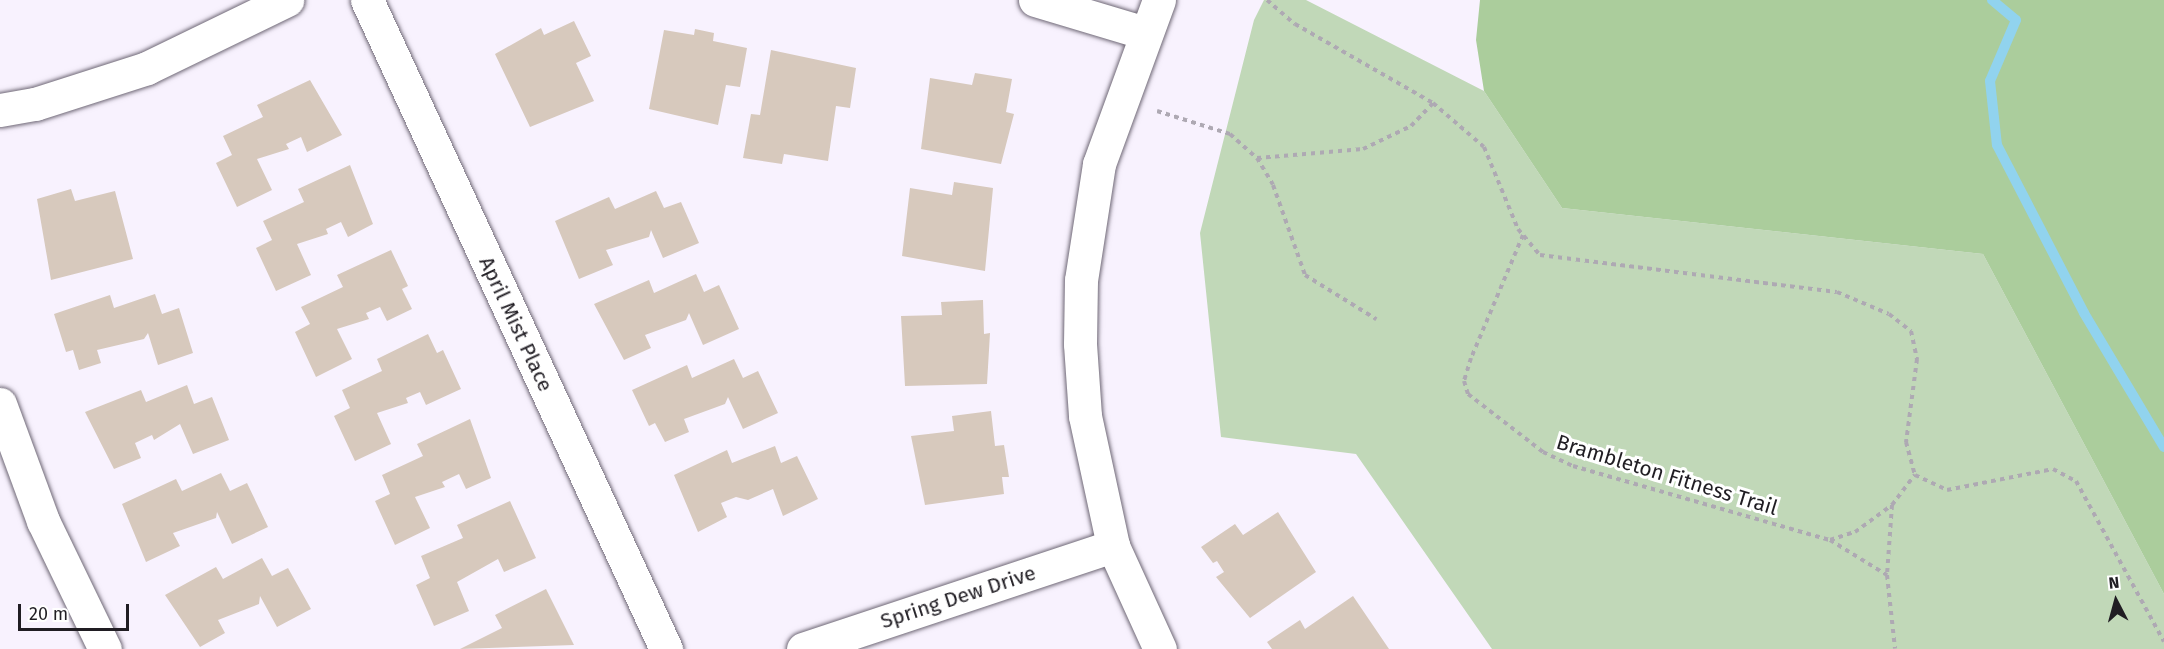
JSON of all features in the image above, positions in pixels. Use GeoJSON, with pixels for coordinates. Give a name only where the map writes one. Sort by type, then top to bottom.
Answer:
{"type":"FeatureCollection","features":[{"type":"Feature","properties":{"kind":"street"},"geometry":{"type":"LineString","coordinates":[[0,110],[35,104],[147,68],[287,0]]}},
{"type":"Feature","properties":{"kind":"street","name":"April Mist Place"},"geometry":{"type":"LineString","coordinates":[[367,0],[666,649]]}},
{"type":"Feature","properties":{"kind":"street"},"geometry":{"type":"LineString","coordinates":[[1035,0],[1145,33]]}},
{"type":"Feature","properties":{"kind":"street"},"geometry":{"type":"LineString","coordinates":[[1159,0],[1145,33],[1099,164],[1081,280],[1085,416],[1113,546],[1160,649]]}},
{"type":"Feature","properties":{"kind":"street"},"geometry":{"type":"LineString","coordinates":[[0,404],[43,522],[105,649]]}},
{"type":"Feature","properties":{"kind":"street","name":"Spring Dew Drive"},"geometry":{"type":"LineString","coordinates":[[803,649],[1113,546]]}},
{"type":"Feature","properties":{"kind":"path"},"geometry":{"type":"LineString","coordinates":[[1267,0],[1295,24],[1433,103],[1484,147],[1523,235],[1540,255],[1837,292],[1889,314],[1911,331],[1917,359],[1906,442],[1915,475],[1947,490],[2053,469],[2076,481],[2164,642]]}},
{"type":"Feature","properties":{"kind":"path"},"geometry":{"type":"LineString","coordinates":[[1257,158],[1364,148],[1410,126],[1433,103]]}},
{"type":"Feature","properties":{"kind":"path"},"geometry":{"type":"LineString","coordinates":[[1164,114],[1230,134],[1257,158],[1273,185],[1305,275],[1376,319]]}},
{"type":"Feature","properties":{"kind":"path","name":"Brambleton Fitness Trail"},"geometry":{"type":"LineString","coordinates":[[1523,235],[1471,358],[1464,381],[1468,394],[1543,452],[1573,466],[1830,540],[1887,575]]}},
{"type":"Feature","properties":{"kind":"path"},"geometry":{"type":"LineString","coordinates":[[1830,540],[1855,532],[1892,505],[1915,475]]}},
{"type":"Feature","properties":{"kind":"path"},"geometry":{"type":"LineString","coordinates":[[1892,505],[1887,575],[1895,649]]}},
{"type":"Feature","properties":{"kind":"green space"},"geometry":{"type":"Polygon","coordinates":[[[1264,0],[1306,0],[1484,91],[1562,208],[1983,254],[2164,594],[2164,649],[1492,649],[1356,454],[1221,437],[1200,233],[1254,20],[1264,0]]]}},
{"type":"Feature","properties":{"kind":"green space"},"geometry":{"type":"Polygon","coordinates":[[[1480,0],[2164,0],[2164,594],[1983,254],[1562,208],[1484,91],[1476,40],[1480,0]]]}},
{"type":"Feature","properties":{"kind":"building"},"geometry":{"type":"Polygon","coordinates":[[[574,21],[591,56],[576,63],[594,101],[530,127],[495,54],[541,28],[544,35],[574,21]]]}},
{"type":"Feature","properties":{"kind":"building"},"geometry":{"type":"Polygon","coordinates":[[[695,29],[714,33],[713,41],[747,48],[740,87],[726,85],[718,125],[649,109],[664,30],[694,35],[695,29]]]}},
{"type":"Feature","properties":{"kind":"building"},"geometry":{"type":"Polygon","coordinates":[[[771,50],[856,68],[850,108],[836,106],[828,161],[784,154],[782,164],[743,158],[751,114],[760,115],[771,50]]]}},
{"type":"Feature","properties":{"kind":"building"},"geometry":{"type":"Polygon","coordinates":[[[975,73],[1012,79],[1006,112],[1014,114],[1001,164],[921,149],[930,78],[972,85],[975,73]]]}},
{"type":"Feature","properties":{"kind":"building"},"geometry":{"type":"Polygon","coordinates":[[[310,80],[342,135],[307,152],[301,137],[286,144],[289,149],[257,159],[272,190],[237,207],[216,163],[232,155],[223,136],[263,117],[257,105],[310,80]]]}},
{"type":"Feature","properties":{"kind":"building"},"geometry":{"type":"Polygon","coordinates":[[[350,165],[373,224],[348,237],[341,222],[326,229],[328,234],[297,244],[311,275],[276,291],[256,248],[272,240],[263,221],[304,202],[298,189],[350,165]]]}},
{"type":"Feature","properties":{"kind":"building"},"geometry":{"type":"Polygon","coordinates":[[[954,182],[993,188],[985,271],[902,256],[910,188],[952,195],[954,182]]]}},
{"type":"Feature","properties":{"kind":"building"},"geometry":{"type":"Polygon","coordinates":[[[71,189],[75,201],[115,191],[133,259],[51,280],[37,199],[71,189]]]}},
{"type":"Feature","properties":{"kind":"building"},"geometry":{"type":"Polygon","coordinates":[[[656,191],[664,208],[681,202],[699,243],[663,258],[651,230],[649,237],[606,250],[613,265],[579,279],[555,221],[609,197],[615,209],[656,191]]]}},
{"type":"Feature","properties":{"kind":"building"},"geometry":{"type":"Polygon","coordinates":[[[391,250],[408,286],[402,289],[412,309],[387,321],[380,307],[366,313],[369,319],[337,329],[352,359],[316,377],[295,332],[310,324],[301,307],[343,287],[337,275],[391,250]]]}},
{"type":"Feature","properties":{"kind":"building"},"geometry":{"type":"Polygon","coordinates":[[[696,274],[704,292],[719,285],[739,329],[703,345],[689,313],[686,320],[645,335],[651,348],[624,360],[594,304],[649,280],[654,293],[696,274]]]}},
{"type":"Feature","properties":{"kind":"building"},"geometry":{"type":"Polygon","coordinates":[[[155,294],[162,314],[179,308],[193,353],[158,365],[148,333],[144,339],[97,350],[101,363],[79,370],[73,350],[66,352],[54,314],[110,295],[114,308],[155,294]]]}},
{"type":"Feature","properties":{"kind":"building"},"geometry":{"type":"Polygon","coordinates":[[[983,300],[984,334],[990,333],[987,384],[905,386],[901,316],[942,315],[941,302],[983,300]]]}},
{"type":"Feature","properties":{"kind":"building"},"geometry":{"type":"Polygon","coordinates":[[[428,334],[437,353],[443,350],[461,389],[426,405],[420,392],[406,398],[408,403],[377,413],[391,444],[355,461],[334,416],[350,408],[342,390],[382,371],[377,359],[428,334]]]}},
{"type":"Feature","properties":{"kind":"building"},"geometry":{"type":"Polygon","coordinates":[[[734,359],[743,378],[758,371],[778,413],[743,429],[728,397],[725,404],[684,419],[689,432],[665,442],[655,423],[649,426],[632,390],[687,365],[692,378],[734,359]]]}},
{"type":"Feature","properties":{"kind":"building"},"geometry":{"type":"Polygon","coordinates":[[[187,385],[194,404],[212,397],[229,440],[193,454],[180,424],[154,440],[152,435],[135,443],[141,458],[114,469],[85,412],[141,390],[146,402],[187,385]]]}},
{"type":"Feature","properties":{"kind":"building"},"geometry":{"type":"Polygon","coordinates":[[[991,411],[995,446],[1004,445],[1009,477],[1002,477],[1004,494],[925,505],[911,436],[954,431],[952,416],[991,411]]]}},
{"type":"Feature","properties":{"kind":"building"},"geometry":{"type":"Polygon","coordinates":[[[470,419],[491,478],[466,489],[459,474],[442,482],[445,487],[415,497],[430,528],[395,545],[375,501],[390,494],[382,475],[423,456],[417,444],[470,419]]]}},
{"type":"Feature","properties":{"kind":"building"},"geometry":{"type":"Polygon","coordinates":[[[775,446],[781,463],[797,456],[818,499],[783,516],[773,489],[748,500],[736,497],[721,503],[727,517],[698,532],[674,475],[727,450],[732,463],[775,446]]]}},
{"type":"Feature","properties":{"kind":"building"},"geometry":{"type":"Polygon","coordinates":[[[221,473],[230,491],[247,483],[268,527],[232,544],[217,512],[216,518],[173,533],[180,546],[146,562],[122,504],[176,479],[182,491],[221,473]]]}},
{"type":"Feature","properties":{"kind":"building"},"geometry":{"type":"Polygon","coordinates":[[[510,501],[536,558],[504,572],[498,559],[457,582],[469,611],[434,626],[416,585],[430,578],[421,556],[463,538],[457,525],[510,501]]]}},
{"type":"Feature","properties":{"kind":"building"},"geometry":{"type":"Polygon","coordinates":[[[1278,512],[1316,572],[1250,618],[1216,577],[1224,572],[1217,561],[1213,563],[1201,547],[1235,524],[1243,535],[1278,512]]]}},
{"type":"Feature","properties":{"kind":"building"},"geometry":{"type":"Polygon","coordinates":[[[262,558],[272,576],[288,568],[311,609],[277,627],[260,596],[259,604],[218,620],[225,633],[200,647],[165,595],[216,567],[223,579],[262,558]]]}},
{"type":"Feature","properties":{"kind":"building"},"geometry":{"type":"Polygon","coordinates":[[[546,589],[574,645],[460,649],[502,628],[495,615],[546,589]]]}},
{"type":"Feature","properties":{"kind":"building"},"geometry":{"type":"Polygon","coordinates":[[[1353,596],[1389,649],[1272,649],[1267,642],[1300,620],[1305,629],[1353,596]]]}},
{"type":"Feature","properties":{"kind":"waterway"},"geometry":{"type":"LineString","coordinates":[[1992,0],[2016,20],[1990,81],[1997,145],[2084,313],[2164,447]]}}]}
